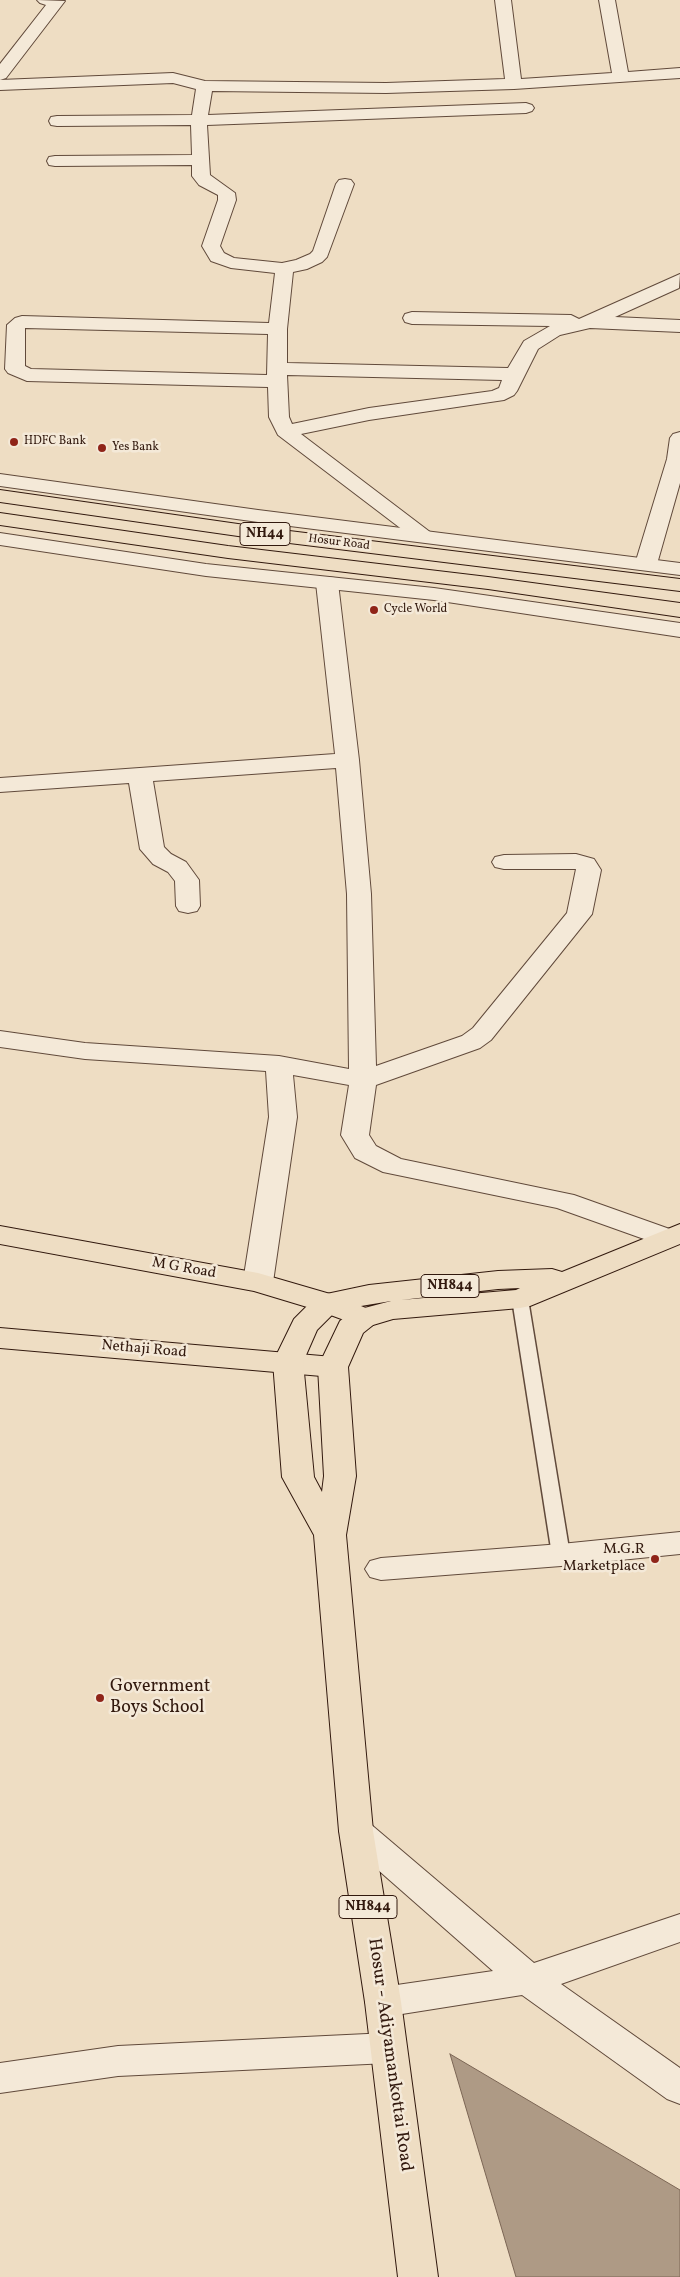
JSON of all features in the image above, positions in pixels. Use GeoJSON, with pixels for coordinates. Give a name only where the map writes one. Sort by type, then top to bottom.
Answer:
{"type":"FeatureCollection","features":[{"type":"Feature","properties":{"kind":"main road","name":"Hosur Road"},"geometry":{"type":"LineString","coordinates":[[0,496],[273,535],[536,561]]}},
{"type":"Feature","properties":{"kind":"main road","name":"Hosur Road"},"geometry":{"type":"LineString","coordinates":[[0,519],[491,590]]}},
{"type":"Feature","properties":{"kind":"main road","name":"NH44"},"geometry":{"type":"LineString","coordinates":[[536,561],[680,585]]}},
{"type":"Feature","properties":{"kind":"main road","name":"NH44"},"geometry":{"type":"LineString","coordinates":[[491,590],[680,610]]}},
{"type":"Feature","properties":{"kind":"main road","name":"M G Road"},"geometry":{"type":"LineString","coordinates":[[0,1235],[258,1282],[327,1304],[363,1318]]}},
{"type":"Feature","properties":{"kind":"main road","name":"NH844"},"geometry":{"type":"LineString","coordinates":[[333,1367],[350,1328],[363,1318],[392,1310],[520,1299],[574,1276],[671,1243]]}},
{"type":"Feature","properties":{"kind":"main road","name":"NH844"},"geometry":{"type":"LineString","coordinates":[[288,1362],[304,1326],[327,1304],[369,1294],[498,1280],[574,1276]]}},
{"type":"Feature","properties":{"kind":"main road","name":"Nethaji Road"},"geometry":{"type":"LineString","coordinates":[[0,1338],[288,1362]]}},
{"type":"Feature","properties":{"kind":"main road"},"geometry":{"type":"LineString","coordinates":[[288,1362],[333,1367]]}},
{"type":"Feature","properties":{"kind":"main road","name":"Hosur - Adiyamankottai Road"},"geometry":{"type":"LineString","coordinates":[[288,1362],[298,1477],[330,1535]]}},
{"type":"Feature","properties":{"kind":"main road","name":"Hosur - Adiyamankottai Road"},"geometry":{"type":"LineString","coordinates":[[333,1367],[340,1476],[330,1535],[356,1832],[383,2002],[418,2277]]}},
{"type":"Feature","properties":{"kind":"street"},"geometry":{"type":"LineString","coordinates":[[45,0],[73,0]]}},
{"type":"Feature","properties":{"kind":"street"},"geometry":{"type":"LineString","coordinates":[[504,0],[514,84]]}},
{"type":"Feature","properties":{"kind":"street"},"geometry":{"type":"LineString","coordinates":[[607,0],[621,78]]}},
{"type":"Feature","properties":{"kind":"street"},"geometry":{"type":"LineString","coordinates":[[0,75],[57,1]]}},
{"type":"Feature","properties":{"kind":"street"},"geometry":{"type":"LineString","coordinates":[[0,48],[19,50]]}},
{"type":"Feature","properties":{"kind":"street"},"geometry":{"type":"LineString","coordinates":[[0,85],[173,78],[205,86],[386,88],[514,84],[680,73]]}},
{"type":"Feature","properties":{"kind":"street"},"geometry":{"type":"LineString","coordinates":[[205,86],[199,120],[201,176],[205,181],[226,193],[227,200],[211,246],[217,257],[231,262],[282,268],[301,265],[316,258],[321,253],[345,184]]}},
{"type":"Feature","properties":{"kind":"street"},"geometry":{"type":"LineString","coordinates":[[57,121],[375,116],[526,108]]}},
{"type":"Feature","properties":{"kind":"street"},"geometry":{"type":"LineString","coordinates":[[54,161],[200,160]]}},
{"type":"Feature","properties":{"kind":"street"},"geometry":{"type":"LineString","coordinates":[[282,268],[284,273],[278,330],[277,375],[278,417],[285,431],[423,536]]}},
{"type":"Feature","properties":{"kind":"street"},"geometry":{"type":"LineString","coordinates":[[285,431],[369,414],[497,396],[506,391],[531,345],[553,331],[590,322],[680,279]]}},
{"type":"Feature","properties":{"kind":"street"},"geometry":{"type":"LineString","coordinates":[[625,306],[662,307]]}},
{"type":"Feature","properties":{"kind":"street"},"geometry":{"type":"LineString","coordinates":[[412,318],[680,326]]}},
{"type":"Feature","properties":{"kind":"street"},"geometry":{"type":"LineString","coordinates":[[278,330],[22,322],[16,325],[15,369],[27,375],[514,374]]}},
{"type":"Feature","properties":{"kind":"street"},"geometry":{"type":"LineString","coordinates":[[646,564],[677,459],[680,438]]}},
{"type":"Feature","properties":{"kind":"street"},"geometry":{"type":"LineString","coordinates":[[0,480],[151,502],[423,536],[536,561],[646,564],[680,569]]}},
{"type":"Feature","properties":{"kind":"street"},"geometry":{"type":"LineString","coordinates":[[0,539],[206,570],[327,582],[491,590],[680,630]]}},
{"type":"Feature","properties":{"kind":"street"},"geometry":{"type":"LineString","coordinates":[[327,582],[360,894],[363,1080],[355,1134],[365,1152],[393,1166],[564,1201],[671,1243]]}},
{"type":"Feature","properties":{"kind":"street"},"geometry":{"type":"LineString","coordinates":[[0,785],[347,760]]}},
{"type":"Feature","properties":{"kind":"street"},"geometry":{"type":"LineString","coordinates":[[140,775],[152,849],[162,859],[177,867],[187,880],[188,906]]}},
{"type":"Feature","properties":{"kind":"street"},"geometry":{"type":"LineString","coordinates":[[0,1039],[85,1051],[279,1064],[363,1080],[472,1042],[482,1034],[579,914],[589,870],[586,864],[576,861],[504,862]]}},
{"type":"Feature","properties":{"kind":"street"},"geometry":{"type":"LineString","coordinates":[[258,1282],[283,1117],[279,1064]]}},
{"type":"Feature","properties":{"kind":"street"},"geometry":{"type":"LineString","coordinates":[[381,1568],[561,1555],[680,1543]]}},
{"type":"Feature","properties":{"kind":"street"},"geometry":{"type":"LineString","coordinates":[[356,1832],[528,1980],[680,2088]]}},
{"type":"Feature","properties":{"kind":"street"},"geometry":{"type":"LineString","coordinates":[[383,2002],[528,1980],[680,1928]]}},
{"type":"Feature","properties":{"kind":"street"},"geometry":{"type":"LineString","coordinates":[[0,2078],[118,2061],[388,2048]]}},
{"type":"Feature","properties":{"kind":"lane"},"geometry":{"type":"LineString","coordinates":[[520,1299],[561,1555]]}},
{"type":"Feature","properties":{"kind":"shaded area"},"geometry":{"type":"Polygon","coordinates":[[[450,2054],[680,2190],[680,2277],[516,2277],[450,2054]]]}},
{"type":"Feature","properties":{"kind":"place","name":"HDFC Bank"},"geometry":{"type":"Point","coordinates":[14,442]}},
{"type":"Feature","properties":{"kind":"place","name":"Yes Bank"},"geometry":{"type":"Point","coordinates":[102,448]}},
{"type":"Feature","properties":{"kind":"place","name":"Cycle World"},"geometry":{"type":"Point","coordinates":[374,610]}},
{"type":"Feature","properties":{"kind":"place","name":"M.G.R Marketplace"},"geometry":{"type":"Point","coordinates":[655,1559]}},
{"type":"Feature","properties":{"kind":"place","name":"Government Boys School"},"geometry":{"type":"Point","coordinates":[100,1698]}}]}
